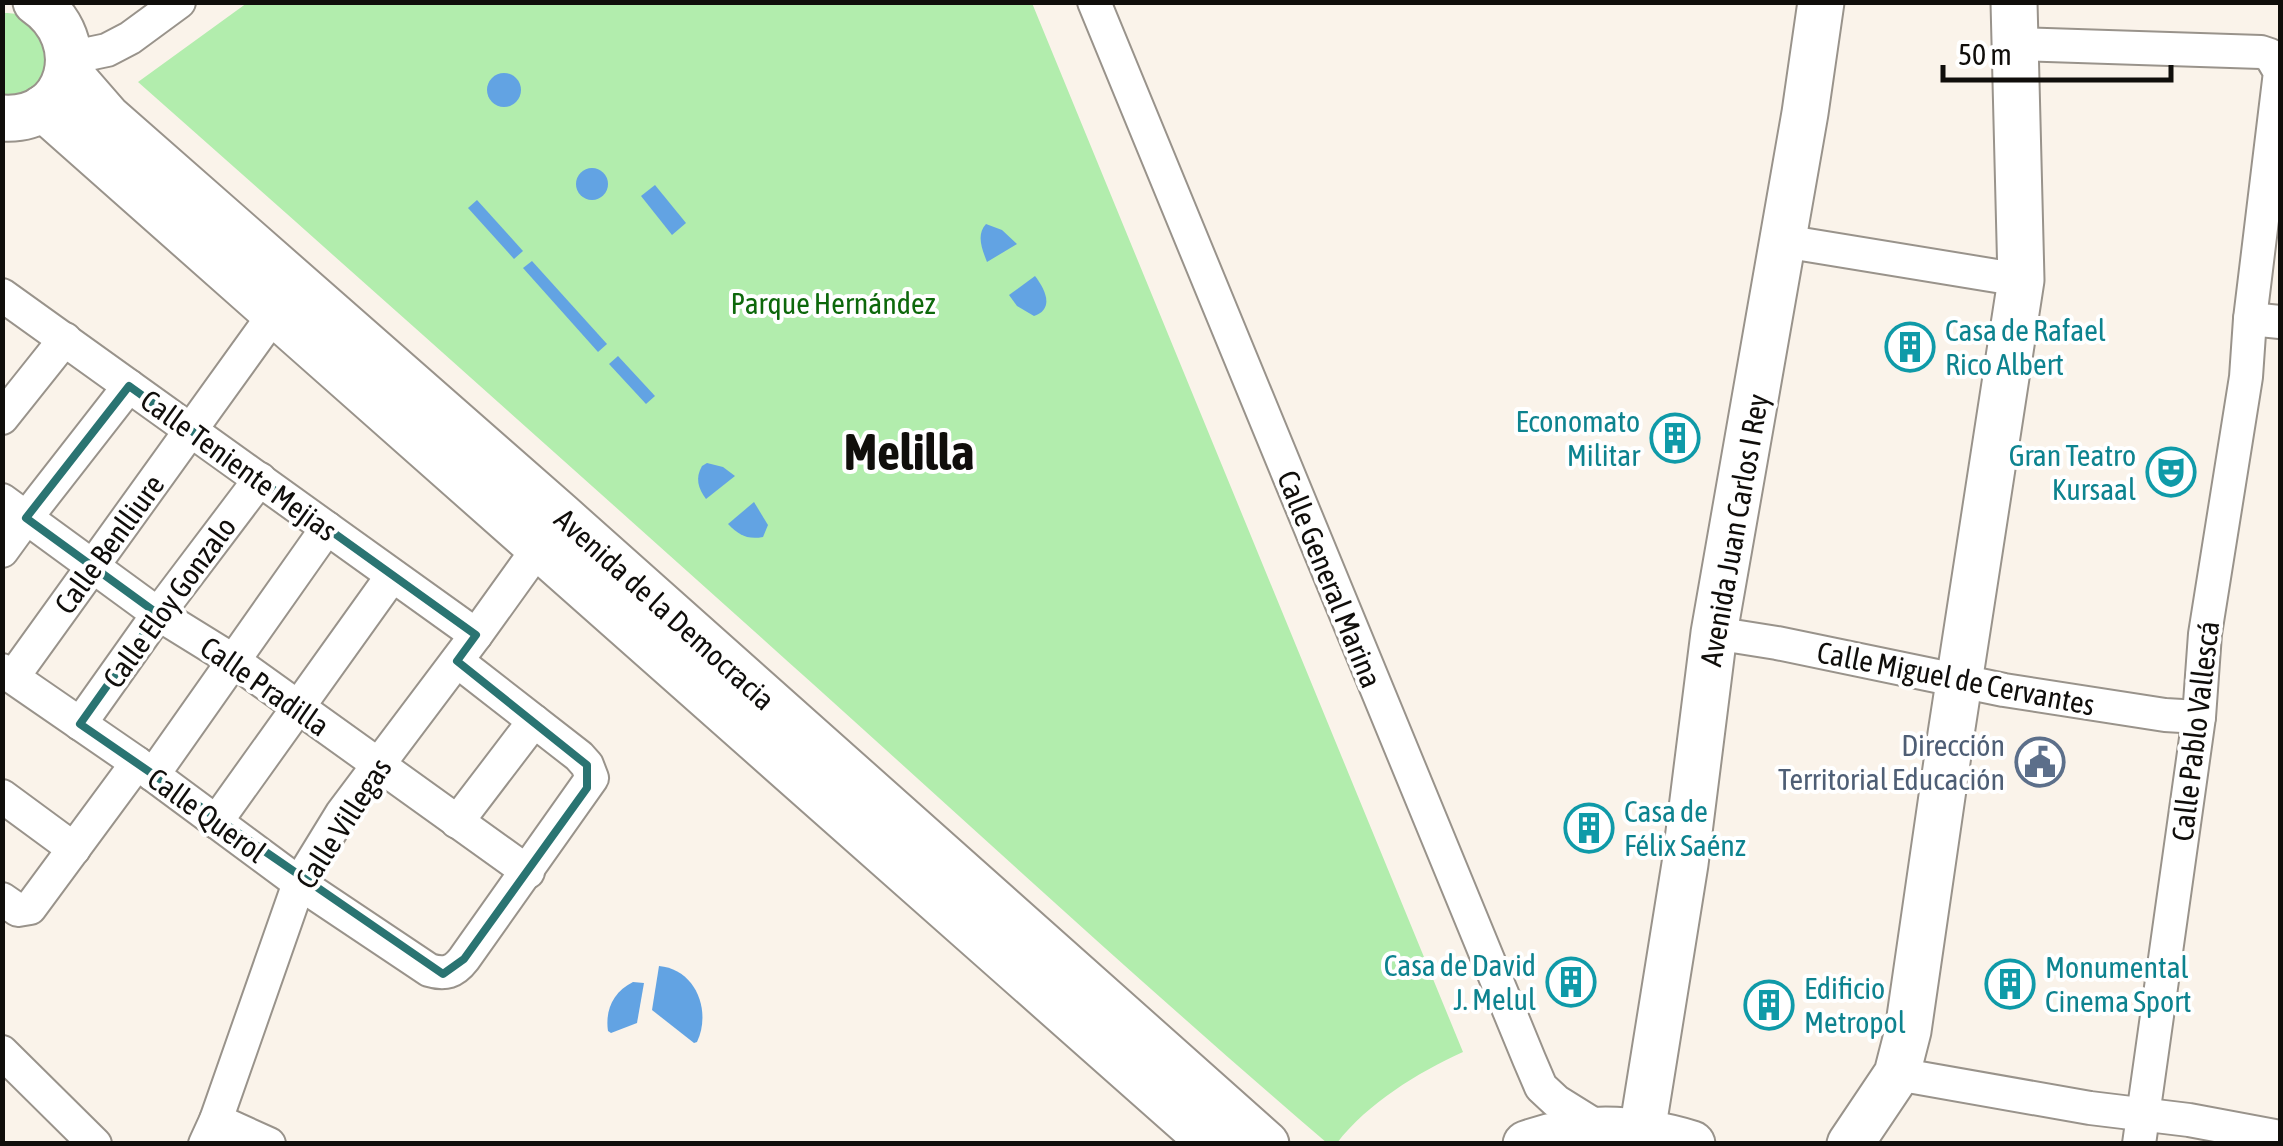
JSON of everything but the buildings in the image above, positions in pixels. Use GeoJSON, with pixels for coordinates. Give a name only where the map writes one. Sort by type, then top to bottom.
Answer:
{"type":"FeatureCollection","features":[{"type":"Feature","properties":{"kind":"main road"},"geometry":{"type":"LineString","coordinates":[[36,2],[60,24],[67,40],[46,89]]}},
{"type":"Feature","properties":{"kind":"main road","name":"Avenida Juan Carlos I Rey"},"geometry":{"type":"LineString","coordinates":[[1622,1130],[1652,1058],[1685,864],[1714,632],[1821,2]]}},
{"type":"Feature","properties":{"kind":"main road"},"geometry":{"type":"LineString","coordinates":[[1850,1144],[1897,1074],[1908,1031],[2021,280],[2015,23]]}},
{"type":"Feature","properties":{"kind":"main road","name":"Avenida de la Democracia"},"geometry":{"type":"LineString","coordinates":[[46,89],[276,313],[551,531]]}},
{"type":"Feature","properties":{"kind":"main road","name":"Avenida de la Democracia"},"geometry":{"type":"LineString","coordinates":[[46,89],[108,118],[551,531],[980,914],[1214,1144]]}},
{"type":"Feature","properties":{"kind":"main road","name":"Avenida de la Democracia"},"geometry":{"type":"LineString","coordinates":[[980,914],[1266,1144]]}},
{"type":"Feature","properties":{"kind":"main road"},"geometry":{"type":"LineString","coordinates":[[1526,1144],[1557,1135],[1622,1130],[1692,1144]]}},
{"type":"Feature","properties":{"kind":"street"},"geometry":{"type":"LineString","coordinates":[[46,89],[130,38],[179,2]]}},
{"type":"Feature","properties":{"kind":"street","name":"Calle General Marina"},"geometry":{"type":"LineString","coordinates":[[1094,2],[1541,1087],[1556,1101],[1622,1130]]}},
{"type":"Feature","properties":{"kind":"street","name":"Calle Pablo Vallescá"},"geometry":{"type":"LineString","coordinates":[[2015,23],[2261,52],[2270,55],[2280,72],[2265,320],[2246,377],[2205,634],[2199,717],[2141,1129]]}},
{"type":"Feature","properties":{"kind":"street"},"geometry":{"type":"LineString","coordinates":[[1783,242],[2021,280]]}},
{"type":"Feature","properties":{"kind":"street","name":"Calle Teniente Mejias"},"geometry":{"type":"LineString","coordinates":[[2,294],[392,576],[534,721],[587,765],[592,778],[528,872]]}},
{"type":"Feature","properties":{"kind":"street","name":"Calle Benlliure"},"geometry":{"type":"LineString","coordinates":[[8,673],[94,566],[276,313]]}},
{"type":"Feature","properties":{"kind":"street"},"geometry":{"type":"LineString","coordinates":[[2,418],[65,340]]}},
{"type":"Feature","properties":{"kind":"street"},"geometry":{"type":"LineString","coordinates":[[2,551],[14,509],[129,386]]}},
{"type":"Feature","properties":{"kind":"street","name":"Calle Eloy Gonzalo"},"geometry":{"type":"LineString","coordinates":[[80,724],[260,480]]}},
{"type":"Feature","properties":{"kind":"street","name":"Calle Pradilla"},"geometry":{"type":"LineString","coordinates":[[14,509],[528,872]]}},
{"type":"Feature","properties":{"kind":"street"},"geometry":{"type":"LineString","coordinates":[[16,904],[74,849],[234,662],[326,528]]}},
{"type":"Feature","properties":{"kind":"street","name":"Calle Villegas"},"geometry":{"type":"LineString","coordinates":[[210,1132],[299,883],[342,813],[551,531]]}},
{"type":"Feature","properties":{"kind":"street"},"geometry":{"type":"LineString","coordinates":[[216,822],[392,576]]}},
{"type":"Feature","properties":{"kind":"street","name":"Calle Miguel de Cervantes"},"geometry":{"type":"LineString","coordinates":[[1714,632],[1960,682],[2199,717]]}},
{"type":"Feature","properties":{"kind":"street","name":"Calle Querol"},"geometry":{"type":"LineString","coordinates":[[8,673],[299,883],[429,970],[442,974],[457,968],[528,872]]}},
{"type":"Feature","properties":{"kind":"street"},"geometry":{"type":"LineString","coordinates":[[457,822],[534,721]]}},
{"type":"Feature","properties":{"kind":"street"},"geometry":{"type":"LineString","coordinates":[[2,796],[74,849]]}},
{"type":"Feature","properties":{"kind":"street"},"geometry":{"type":"LineString","coordinates":[[2,1052],[96,1144]]}},
{"type":"Feature","properties":{"kind":"street"},"geometry":{"type":"LineString","coordinates":[[1897,1074],[2090,1108],[2141,1129],[2189,1120],[2280,1137]]}},
{"type":"Feature","properties":{"kind":"street"},"geometry":{"type":"LineString","coordinates":[[210,1132],[269,1144]]}},
{"type":"Feature","properties":{"kind":"highlighted area"},"geometry":{"type":"Polygon","coordinates":[[[129,386],[476,635],[457,661],[587,765],[587,788],[464,959],[443,974],[80,724],[158,614],[26,518],[129,386]]]}},
{"type":"Feature","properties":{"kind":"green space","name":"Parque Hernández"},"geometry":{"type":"Polygon","coordinates":[[[247,3],[1032,3],[1463,1052],[1394,1090],[1337,1143],[1327,1143],[138,82],[247,3]]]}},
{"type":"Feature","properties":{"kind":"green space"},"geometry":{"type":"Polygon","coordinates":[[[2,13],[27,17],[52,45],[41,89],[3,100],[2,13]]]}},
{"type":"Feature","properties":{"kind":"water"},"geometry":{"type":"Polygon","coordinates":[[[504,73],[516,78],[521,90],[516,102],[504,107],[492,102],[487,90],[492,78],[504,73]]]}},
{"type":"Feature","properties":{"kind":"water"},"geometry":{"type":"Polygon","coordinates":[[[592,168],[604,172],[608,184],[604,196],[592,200],[580,196],[576,184],[580,172],[592,168]]]}},
{"type":"Feature","properties":{"kind":"water"},"geometry":{"type":"Polygon","coordinates":[[[655,185],[686,223],[672,235],[641,196],[655,185]]]}},
{"type":"Feature","properties":{"kind":"water"},"geometry":{"type":"Polygon","coordinates":[[[477,200],[523,251],[514,259],[468,208],[477,200]]]}},
{"type":"Feature","properties":{"kind":"water"},"geometry":{"type":"Polygon","coordinates":[[[986,224],[1002,230],[1017,244],[987,262],[981,237],[986,224]]]}},
{"type":"Feature","properties":{"kind":"water"},"geometry":{"type":"Polygon","coordinates":[[[532,261],[607,344],[598,352],[523,268],[532,261]]]}},
{"type":"Feature","properties":{"kind":"water"},"geometry":{"type":"Polygon","coordinates":[[[1035,276],[1045,293],[1046,304],[1034,316],[1017,306],[1009,295],[1035,276]]]}},
{"type":"Feature","properties":{"kind":"water"},"geometry":{"type":"Polygon","coordinates":[[[618,356],[655,396],[646,404],[609,364],[618,356]]]}},
{"type":"Feature","properties":{"kind":"water"},"geometry":{"type":"Polygon","coordinates":[[[707,463],[723,467],[735,476],[706,499],[698,479],[707,463]]]}},
{"type":"Feature","properties":{"kind":"water"},"geometry":{"type":"Polygon","coordinates":[[[754,502],[768,525],[763,537],[744,536],[728,524],[754,502]]]}},
{"type":"Feature","properties":{"kind":"water"},"geometry":{"type":"Polygon","coordinates":[[[659,966],[682,975],[697,993],[702,1017],[697,1042],[652,1010],[659,966]]]}},
{"type":"Feature","properties":{"kind":"water"},"geometry":{"type":"Polygon","coordinates":[[[633,982],[644,983],[637,1023],[611,1033],[607,1023],[612,1002],[633,982]]]}},
{"type":"Feature","properties":{"kind":"place","name":"Casa de Rafael Rico Albert"},"geometry":{"type":"Point","coordinates":[1910,347]}},
{"type":"Feature","properties":{"kind":"place","name":"Economato Militar"},"geometry":{"type":"Point","coordinates":[1675,438]}},
{"type":"Feature","properties":{"kind":"place","name":"Gran Teatro Kursaal"},"geometry":{"type":"Point","coordinates":[2171,472]}},
{"type":"Feature","properties":{"kind":"place","name":"Dirección Territorial Educación"},"geometry":{"type":"Point","coordinates":[2040,762]}},
{"type":"Feature","properties":{"kind":"place","name":"Casa de Félix Saénz"},"geometry":{"type":"Point","coordinates":[1589,828]}},
{"type":"Feature","properties":{"kind":"place","name":"Casa de David J. Melul"},"geometry":{"type":"Point","coordinates":[1571,982]}},
{"type":"Feature","properties":{"kind":"place","name":"Monumental Cinema Sport"},"geometry":{"type":"Point","coordinates":[2010,984]}},
{"type":"Feature","properties":{"kind":"place","name":"Edificio Metropol"},"geometry":{"type":"Point","coordinates":[1769,1005]}},
{"type":"Feature","properties":{"kind":"district","name":"Melilla"},"geometry":{"type":"Point","coordinates":[909,452]}}]}
